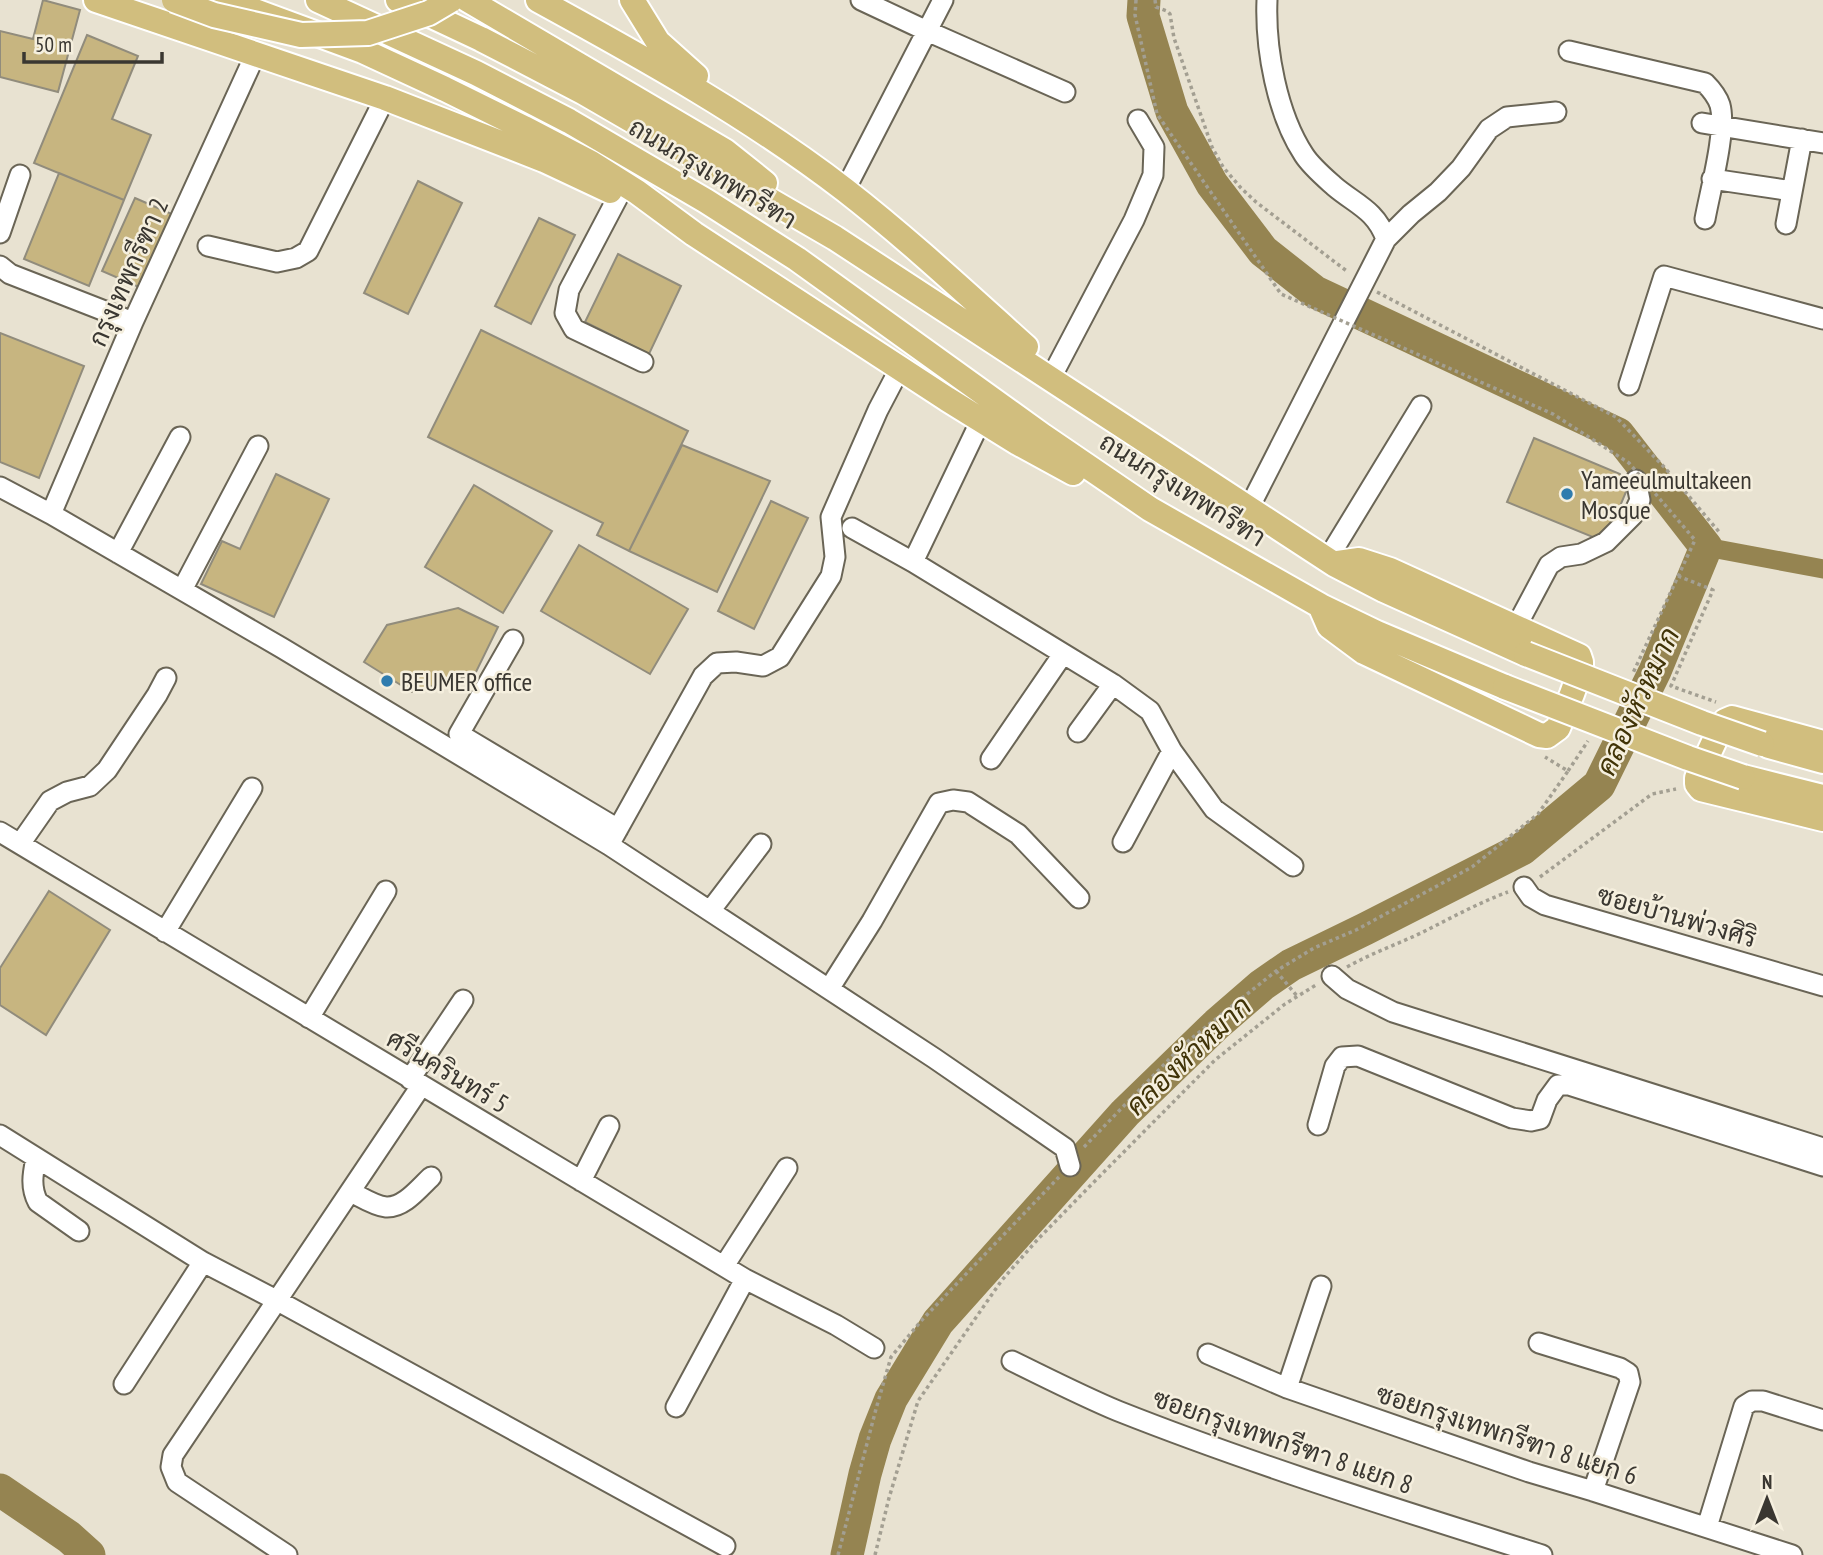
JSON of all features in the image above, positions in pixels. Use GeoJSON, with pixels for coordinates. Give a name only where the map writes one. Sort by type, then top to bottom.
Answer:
{"type":"FeatureCollection","features":[{"type":"Feature","properties":{"kind":"main road"},"geometry":{"type":"LineString","coordinates":[[96,0],[385,98],[544,160],[694,234]]}},
{"type":"Feature","properties":{"kind":"main road"},"geometry":{"type":"LineString","coordinates":[[174,0],[214,15],[301,35],[368,33],[429,13],[451,0]]}},
{"type":"Feature","properties":{"kind":"main road"},"geometry":{"type":"LineString","coordinates":[[225,0],[363,51],[502,116],[603,170],[694,234],[1018,443],[1078,476],[1150,509]]}},
{"type":"Feature","properties":{"kind":"main road","name":"ถนนกรุงเทพกรีฑา"},"geometry":{"type":"LineString","coordinates":[[318,0],[476,73],[569,121],[706,201],[797,259],[1024,423],[1150,509],[1321,606],[1377,633],[1505,687],[1688,758],[1743,777],[1823,797]]}},
{"type":"Feature","properties":{"kind":"main road","name":"ถนนกรุงเทพกรีฑา"},"geometry":{"type":"LineString","coordinates":[[398,0],[583,92],[835,237],[1331,562],[1384,590],[1526,654],[1702,723],[1823,761]]}},
{"type":"Feature","properties":{"kind":"main road"},"geometry":{"type":"LineString","coordinates":[[468,0],[725,151],[835,237]]}},
{"type":"Feature","properties":{"kind":"main road"},"geometry":{"type":"LineString","coordinates":[[538,0],[648,60],[714,100],[845,190],[1087,401]]}},
{"type":"Feature","properties":{"kind":"main road"},"geometry":{"type":"LineString","coordinates":[[632,0],[658,41],[695,75],[785,148]]}},
{"type":"Feature","properties":{"kind":"main road"},"geometry":{"type":"LineString","coordinates":[[1321,606],[1329,626],[1364,653],[1539,735],[1547,736],[1558,728],[1572,694],[1581,662],[1579,656],[1390,570],[1359,560],[1331,562]]}},
{"type":"Feature","properties":{"kind":"main road"},"geometry":{"type":"LineString","coordinates":[[1823,743],[1731,718],[1721,727],[1697,778],[1701,789],[1823,819]]}},
{"type":"Feature","properties":{"kind":"street"},"geometry":{"type":"LineString","coordinates":[[861,0],[1065,92]]}},
{"type":"Feature","properties":{"kind":"street"},"geometry":{"type":"LineString","coordinates":[[845,190],[943,0]]}},
{"type":"Feature","properties":{"kind":"street"},"geometry":{"type":"LineString","coordinates":[[1267,0],[1266,24],[1277,91],[1289,129],[1306,158],[1335,187],[1368,211],[1381,225],[1386,239]]}},
{"type":"Feature","properties":{"kind":"street"},"geometry":{"type":"LineString","coordinates":[[1569,51],[1705,83],[1714,92],[1720,106],[1723,126],[1704,219]]}},
{"type":"Feature","properties":{"kind":"street","name":"กรุงเทพกรีฑา 2"},"geometry":{"type":"LineString","coordinates":[[51,514],[132,322],[256,53]]}},
{"type":"Feature","properties":{"kind":"street"},"geometry":{"type":"LineString","coordinates":[[208,246],[277,262],[296,258],[308,251],[385,98]]}},
{"type":"Feature","properties":{"kind":"street"},"geometry":{"type":"LineString","coordinates":[[1249,508],[1386,239],[1461,168],[1489,129],[1507,117],[1556,112]]}},
{"type":"Feature","properties":{"kind":"street"},"geometry":{"type":"LineString","coordinates":[[1054,372],[1134,220],[1153,175],[1154,148],[1138,120]]}},
{"type":"Feature","properties":{"kind":"street"},"geometry":{"type":"LineString","coordinates":[[1702,123],[1823,143]]}},
{"type":"Feature","properties":{"kind":"street"},"geometry":{"type":"LineString","coordinates":[[1786,224],[1802,139]]}},
{"type":"Feature","properties":{"kind":"street"},"geometry":{"type":"LineString","coordinates":[[0,233],[20,175]]}},
{"type":"Feature","properties":{"kind":"street"},"geometry":{"type":"LineString","coordinates":[[1712,179],[1792,191]]}},
{"type":"Feature","properties":{"kind":"street"},"geometry":{"type":"LineString","coordinates":[[619,195],[569,290],[565,313],[574,329],[643,362]]}},
{"type":"Feature","properties":{"kind":"street"},"geometry":{"type":"LineString","coordinates":[[0,265],[10,274],[132,322]]}},
{"type":"Feature","properties":{"kind":"street"},"geometry":{"type":"LineString","coordinates":[[1629,385],[1664,276],[1823,320]]}},
{"type":"Feature","properties":{"kind":"street"},"geometry":{"type":"LineString","coordinates":[[613,837],[703,676],[717,663],[736,662],[763,666],[779,657],[831,576],[835,557],[831,517],[878,410],[900,368]]}},
{"type":"Feature","properties":{"kind":"street"},"geometry":{"type":"LineString","coordinates":[[1331,562],[1421,406]]}},
{"type":"Feature","properties":{"kind":"street"},"geometry":{"type":"LineString","coordinates":[[913,562],[981,420]]}},
{"type":"Feature","properties":{"kind":"street"},"geometry":{"type":"LineString","coordinates":[[118,553],[180,437]]}},
{"type":"Feature","properties":{"kind":"street"},"geometry":{"type":"LineString","coordinates":[[182,590],[258,446]]}},
{"type":"Feature","properties":{"kind":"street"},"geometry":{"type":"LineString","coordinates":[[1516,627],[1549,565],[1561,557],[1581,554],[1606,542],[1633,515],[1640,500],[1636,480]]}},
{"type":"Feature","properties":{"kind":"street"},"geometry":{"type":"LineString","coordinates":[[0,487],[613,837]]}},
{"type":"Feature","properties":{"kind":"street"},"geometry":{"type":"LineString","coordinates":[[852,527],[1113,684],[1150,711],[1172,751],[1214,809],[1293,866]]}},
{"type":"Feature","properties":{"kind":"street"},"geometry":{"type":"LineString","coordinates":[[513,640],[459,734],[613,837],[710,911],[934,1058],[1065,1148],[1070,1166]]}},
{"type":"Feature","properties":{"kind":"street"},"geometry":{"type":"LineString","coordinates":[[992,759],[1063,654]]}},
{"type":"Feature","properties":{"kind":"street"},"geometry":{"type":"LineString","coordinates":[[20,844],[50,801],[67,792],[90,786],[107,770],[166,678]]}},
{"type":"Feature","properties":{"kind":"street"},"geometry":{"type":"LineString","coordinates":[[1078,732],[1113,684]]}},
{"type":"Feature","properties":{"kind":"street"},"geometry":{"type":"LineString","coordinates":[[1123,842],[1172,751]]}},
{"type":"Feature","properties":{"kind":"street"},"geometry":{"type":"LineString","coordinates":[[166,932],[252,788]]}},
{"type":"Feature","properties":{"kind":"street"},"geometry":{"type":"LineString","coordinates":[[829,989],[872,921],[939,803],[953,800],[968,802],[1018,834],[1079,898]]}},
{"type":"Feature","properties":{"kind":"street","name":"ศรีนครินทร์ 5"},"geometry":{"type":"LineString","coordinates":[[0,832],[745,1279],[836,1325],[874,1348]]}},
{"type":"Feature","properties":{"kind":"street"},"geometry":{"type":"LineString","coordinates":[[710,911],[761,844]]}},
{"type":"Feature","properties":{"kind":"street","name":"ซอยบ้านพ่วงศิริ"},"geometry":{"type":"LineString","coordinates":[[1524,887],[1531,897],[1545,905],[1823,986]]}},
{"type":"Feature","properties":{"kind":"street"},"geometry":{"type":"LineString","coordinates":[[309,1018],[386,891]]}},
{"type":"Feature","properties":{"kind":"street"},"geometry":{"type":"LineString","coordinates":[[1332,976],[1347,989],[1393,1012],[1823,1147]]}},
{"type":"Feature","properties":{"kind":"street"},"geometry":{"type":"LineString","coordinates":[[287,1555],[177,1482],[172,1467],[173,1455],[351,1192],[463,1000]]}},
{"type":"Feature","properties":{"kind":"street"},"geometry":{"type":"LineString","coordinates":[[1318,1125],[1335,1066],[1342,1057],[1358,1056],[1512,1118],[1531,1121],[1540,1119],[1547,1100],[1558,1085],[1569,1085],[1823,1166]]}},
{"type":"Feature","properties":{"kind":"street"},"geometry":{"type":"LineString","coordinates":[[581,1181],[609,1126]]}},
{"type":"Feature","properties":{"kind":"street"},"geometry":{"type":"LineString","coordinates":[[0,1135],[203,1262],[725,1546]]}},
{"type":"Feature","properties":{"kind":"street"},"geometry":{"type":"LineString","coordinates":[[36,1157],[32,1182],[38,1202],[79,1231]]}},
{"type":"Feature","properties":{"kind":"street"},"geometry":{"type":"LineString","coordinates":[[723,1266],[787,1168]]}},
{"type":"Feature","properties":{"kind":"street"},"geometry":{"type":"LineString","coordinates":[[351,1192],[384,1207],[397,1206],[431,1177]]}},
{"type":"Feature","properties":{"kind":"street"},"geometry":{"type":"LineString","coordinates":[[124,1384],[203,1262]]}},
{"type":"Feature","properties":{"kind":"street"},"geometry":{"type":"LineString","coordinates":[[676,1406],[745,1279]]}},
{"type":"Feature","properties":{"kind":"street"},"geometry":{"type":"LineString","coordinates":[[1287,1388],[1321,1286]]}},
{"type":"Feature","properties":{"kind":"street"},"geometry":{"type":"LineString","coordinates":[[1539,1343],[1620,1368],[1628,1373],[1630,1382],[1593,1491]]}},
{"type":"Feature","properties":{"kind":"street","name":"ซอยกรุงเทพกรีฑา 8 แยก 6"},"geometry":{"type":"LineString","coordinates":[[1208,1354],[1287,1388],[1529,1472],[1792,1555]]}},
{"type":"Feature","properties":{"kind":"street","name":"ซอยกรุงเทพกรีฑา 8 แยก 8"},"geometry":{"type":"LineString","coordinates":[[1012,1361],[1117,1410],[1220,1448],[1352,1496],[1542,1555]]}},
{"type":"Feature","properties":{"kind":"street"},"geometry":{"type":"LineString","coordinates":[[1707,1527],[1744,1406],[1752,1401],[1763,1401],[1823,1420]]}},
{"type":"Feature","properties":{"kind":"path"},"geometry":{"type":"LineString","coordinates":[[1136,0],[1135,15],[1157,114],[1281,295],[1553,414],[1629,463],[1695,540],[1632,676]]}},
{"type":"Feature","properties":{"kind":"path"},"geometry":{"type":"LineString","coordinates":[[1155,0],[1156,7],[1170,14],[1174,37],[1212,146],[1223,167],[1256,202],[1349,273]]}},
{"type":"Feature","properties":{"kind":"path"},"geometry":{"type":"LineString","coordinates":[[1377,292],[1616,417],[1665,468],[1720,533]]}},
{"type":"Feature","properties":{"kind":"path"},"geometry":{"type":"LineString","coordinates":[[1678,576],[1713,590],[1671,686],[1726,706],[1731,718]]}},
{"type":"Feature","properties":{"kind":"path"},"geometry":{"type":"LineString","coordinates":[[1539,735],[1545,757],[1568,771]]}},
{"type":"Feature","properties":{"kind":"path"},"geometry":{"type":"LineString","coordinates":[[838,1555],[891,1357],[921,1321],[1182,1046],[1276,971],[1314,948],[1356,930],[1472,867],[1538,814],[1589,740]]}},
{"type":"Feature","properties":{"kind":"path"},"geometry":{"type":"LineString","coordinates":[[875,1555],[918,1401],[1002,1280],[1072,1204],[1215,1060],[1284,1004],[1364,957],[1421,933],[1486,900],[1531,884],[1653,794],[1697,784]]}},
{"type":"Feature","properties":{"kind":"path"},"geometry":{"type":"LineString","coordinates":[[1276,971],[1297,996]]}},
{"type":"Feature","properties":{"kind":"building"},"geometry":{"type":"Polygon","coordinates":[[[43,0],[80,10],[58,92],[0,77],[0,31],[33,39],[43,0]]]}},
{"type":"Feature","properties":{"kind":"building"},"geometry":{"type":"Polygon","coordinates":[[[87,35],[138,56],[112,119],[151,135],[124,200],[34,163],[87,35]]]}},
{"type":"Feature","properties":{"kind":"building"},"geometry":{"type":"Polygon","coordinates":[[[59,173],[124,200],[89,286],[24,259],[59,173]]]}},
{"type":"Feature","properties":{"kind":"building"},"geometry":{"type":"Polygon","coordinates":[[[418,181],[462,203],[408,314],[364,293],[418,181]]]}},
{"type":"Feature","properties":{"kind":"building"},"geometry":{"type":"Polygon","coordinates":[[[135,198],[174,215],[141,288],[102,271],[135,198]]]}},
{"type":"Feature","properties":{"kind":"building"},"geometry":{"type":"Polygon","coordinates":[[[539,218],[575,235],[531,324],[495,306],[539,218]]]}},
{"type":"Feature","properties":{"kind":"building"},"geometry":{"type":"Polygon","coordinates":[[[618,254],[681,286],[649,354],[585,322],[618,254]]]}},
{"type":"Feature","properties":{"kind":"building"},"geometry":{"type":"Polygon","coordinates":[[[481,330],[688,431],[629,551],[597,535],[603,523],[428,437],[481,330]]]}},
{"type":"Feature","properties":{"kind":"building"},"geometry":{"type":"Polygon","coordinates":[[[0,333],[84,366],[39,478],[0,462],[0,333]]]}},
{"type":"Feature","properties":{"kind":"building","name":"Yameeulmultakeen Mosque"},"geometry":{"type":"Polygon","coordinates":[[[1534,438],[1620,474],[1628,487],[1605,542],[1507,502],[1534,438]]]}},
{"type":"Feature","properties":{"kind":"building"},"geometry":{"type":"Polygon","coordinates":[[[682,445],[770,481],[717,592],[629,551],[682,445]]]}},
{"type":"Feature","properties":{"kind":"building"},"geometry":{"type":"Polygon","coordinates":[[[276,474],[329,499],[274,617],[201,584],[222,541],[240,549],[276,474]]]}},
{"type":"Feature","properties":{"kind":"building"},"geometry":{"type":"Polygon","coordinates":[[[474,485],[552,531],[503,613],[425,567],[474,485]]]}},
{"type":"Feature","properties":{"kind":"building"},"geometry":{"type":"Polygon","coordinates":[[[771,501],[808,518],[754,629],[718,611],[771,501]]]}},
{"type":"Feature","properties":{"kind":"building"},"geometry":{"type":"Polygon","coordinates":[[[579,545],[688,609],[650,674],[541,611],[579,545]]]}},
{"type":"Feature","properties":{"kind":"building"},"geometry":{"type":"Polygon","coordinates":[[[458,608],[498,627],[475,674],[412,692],[364,662],[387,625],[458,608]]]}},
{"type":"Feature","properties":{"kind":"building"},"geometry":{"type":"Polygon","coordinates":[[[49,891],[110,930],[46,1035],[0,1005],[0,968],[49,891]]]}},
{"type":"Feature","properties":{"kind":"waterway","name":"คลองหัวหมาก"},"geometry":{"type":"LineString","coordinates":[[847,1555],[875,1439],[891,1399],[938,1322],[1125,1113],[1217,1024],[1262,985],[1291,965],[1522,849],[1599,785],[1655,671],[1706,547],[1618,434],[1315,292],[1263,251],[1212,184],[1172,112],[1143,16],[1144,0]]}},
{"type":"Feature","properties":{"kind":"waterway"},"geometry":{"type":"LineString","coordinates":[[1706,547],[1823,569]]}},
{"type":"Feature","properties":{"kind":"waterway"},"geometry":{"type":"LineString","coordinates":[[0,1490],[69,1537],[89,1555]]}},
{"type":"Feature","properties":{"kind":"place","name":"Yameeulmultakeen Mosque"},"geometry":{"type":"Point","coordinates":[1567,494]}},
{"type":"Feature","properties":{"kind":"place","name":"BEUMER office"},"geometry":{"type":"Point","coordinates":[387,681]}}]}
